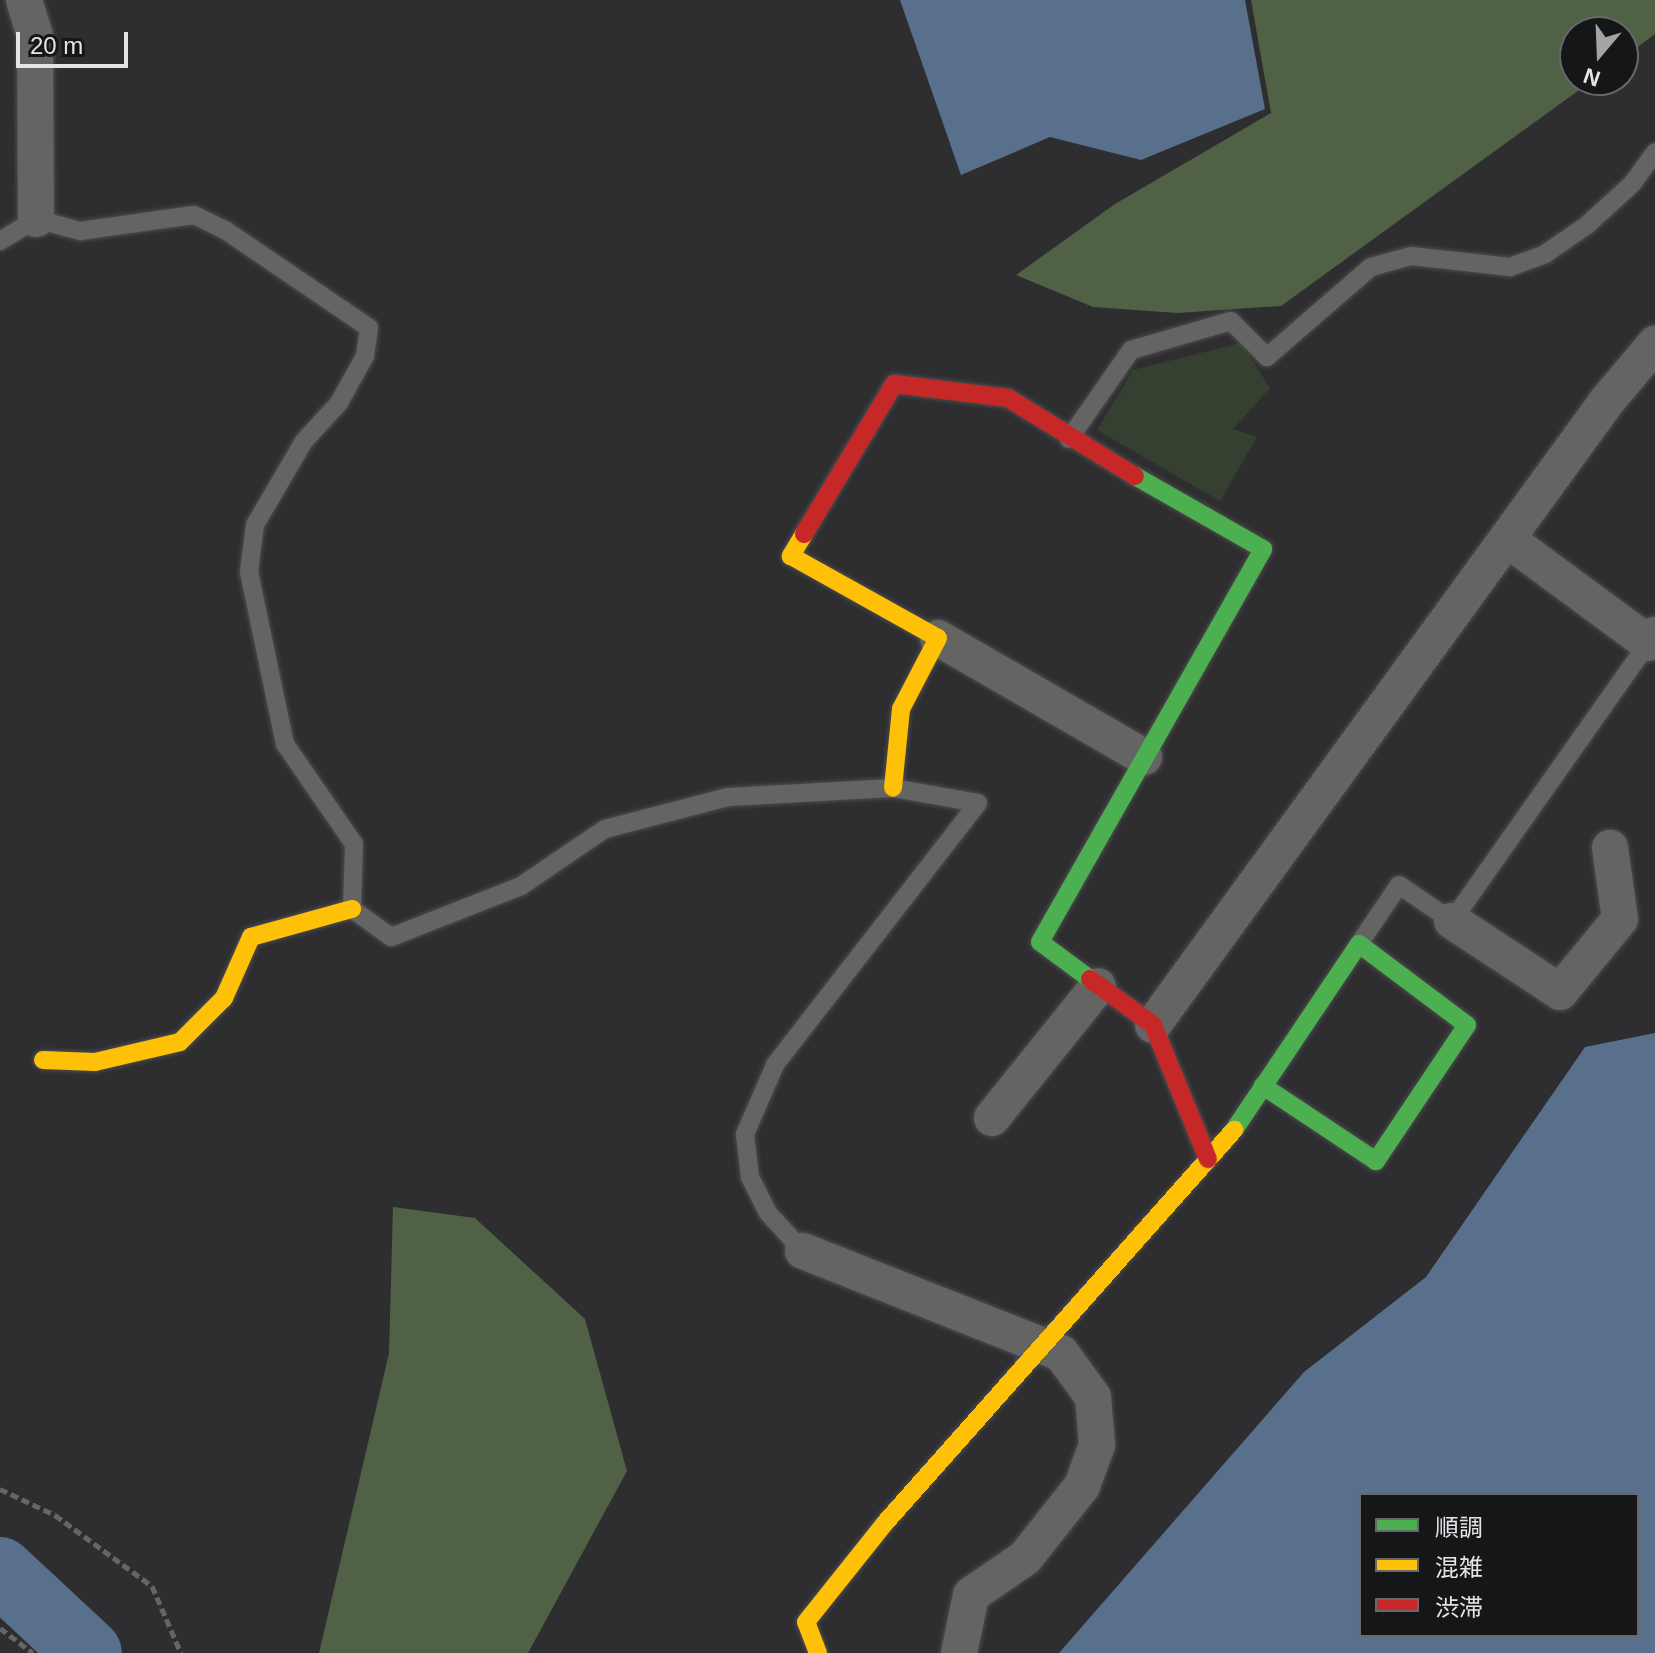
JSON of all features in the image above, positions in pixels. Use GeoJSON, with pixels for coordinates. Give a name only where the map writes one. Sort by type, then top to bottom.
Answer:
{"type":"FeatureCollection","features":[{"type":"Feature","properties":{"kind":"street"},"geometry":{"type":"LineString","coordinates":[[24,0],[35,35],[36,219]]}},
{"type":"Feature","properties":{"kind":"street"},"geometry":{"type":"LineString","coordinates":[[1153,1025],[1507,539],[1655,344]]}},
{"type":"Feature","properties":{"kind":"street"},"geometry":{"type":"LineString","coordinates":[[1144,757],[791,556],[894,384],[1008,398],[1069,439],[1263,549],[1040,942],[1153,1025],[1208,1159]]}},
{"type":"Feature","properties":{"kind":"street"},"geometry":{"type":"LineString","coordinates":[[1507,539],[1651,639]]}},
{"type":"Feature","properties":{"kind":"street"},"geometry":{"type":"LineString","coordinates":[[893,788],[891,771],[901,709],[938,638]]}},
{"type":"Feature","properties":{"kind":"street"},"geometry":{"type":"LineString","coordinates":[[1452,921],[1560,992],[1620,919],[1610,848]]}},
{"type":"Feature","properties":{"kind":"street"},"geometry":{"type":"LineString","coordinates":[[43,1060],[95,1062],[180,1042],[201,1016],[224,998],[251,937],[352,909]]}},
{"type":"Feature","properties":{"kind":"street"},"geometry":{"type":"LineString","coordinates":[[818,1653],[806,1622],[885,1523],[1208,1159],[1263,1086],[1359,944],[1467,1025],[1376,1161],[1263,1086]]}},
{"type":"Feature","properties":{"kind":"street"},"geometry":{"type":"LineString","coordinates":[[992,1118],[1098,986]]}},
{"type":"Feature","properties":{"kind":"street"},"geometry":{"type":"LineString","coordinates":[[803,1251],[1061,1353],[1093,1397],[1097,1445],[1082,1486],[1025,1558],[971,1595],[959,1653]]}},
{"type":"Feature","properties":{"kind":"lane"},"geometry":{"type":"LineString","coordinates":[[1069,439],[1131,350],[1231,321],[1267,357],[1371,267],[1411,256],[1510,267],[1545,254],[1587,225],[1632,184],[1655,152]]}},
{"type":"Feature","properties":{"kind":"lane"},"geometry":{"type":"LineString","coordinates":[[0,241],[36,219],[80,231],[194,215],[225,230],[369,328],[365,356],[339,403],[304,441],[255,525],[249,572],[285,744],[354,844],[352,909],[391,937],[521,886],[605,829],[728,797],[893,788],[978,803],[775,1065],[745,1134],[750,1177],[768,1213],[803,1251]]}},
{"type":"Feature","properties":{"kind":"lane"},"geometry":{"type":"LineString","coordinates":[[1359,944],[1399,885],[1452,921],[1651,639]]}},
{"type":"Feature","properties":{"kind":"path"},"geometry":{"type":"LineString","coordinates":[[0,1489],[55,1515],[152,1586],[181,1653]]}},
{"type":"Feature","properties":{"kind":"path"},"geometry":{"type":"LineString","coordinates":[[0,1628],[33,1653]]}},
{"type":"Feature","properties":{"kind":"green space"},"geometry":{"type":"Polygon","coordinates":[[[1251,0],[1655,0],[1655,34],[1639,46],[1639,16],[1559,16],[1559,96],[1571,96],[1281,306],[1177,313],[1093,307],[1016,275],[1115,204],[1271,113],[1251,0]]]}},
{"type":"Feature","properties":{"kind":"green space"},"geometry":{"type":"Polygon","coordinates":[[[1241,343],[1270,388],[1233,429],[1257,437],[1220,501],[1097,430],[1133,370],[1241,343]]]}},
{"type":"Feature","properties":{"kind":"green space"},"geometry":{"type":"Polygon","coordinates":[[[393,1207],[475,1218],[585,1319],[627,1471],[528,1653],[319,1653],[389,1353],[393,1207]]]}},
{"type":"Feature","properties":{"kind":"water"},"geometry":{"type":"Polygon","coordinates":[[[900,0],[1245,0],[1265,109],[1141,160],[1050,137],[961,175],[900,0]]]}},
{"type":"Feature","properties":{"kind":"water"},"geometry":{"type":"Polygon","coordinates":[[[1655,1033],[1655,1653],[1059,1653],[1304,1372],[1426,1277],[1585,1047],[1655,1033]]]}},
{"type":"Feature","properties":{"kind":"waterway"},"geometry":{"type":"LineString","coordinates":[[0,1571],[88,1653]]}},
{"type":"Feature","properties":{"kind":"traffic: fast"},"geometry":{"type":"LineString","coordinates":[[1090,979],[1040,942],[1263,549],[1135,476]]}},
{"type":"Feature","properties":{"kind":"traffic: fast"},"geometry":{"type":"LineString","coordinates":[[1234,1130],[1359,944],[1467,1025],[1376,1161],[1263,1086]]}},
{"type":"Feature","properties":{"kind":"traffic: slow"},"geometry":{"type":"LineString","coordinates":[[804,534],[791,556],[938,638],[901,709],[893,788]]}},
{"type":"Feature","properties":{"kind":"traffic: slow"},"geometry":{"type":"LineString","coordinates":[[43,1060],[95,1062],[180,1042],[224,998],[251,937],[352,909]]}},
{"type":"Feature","properties":{"kind":"traffic: slow"},"geometry":{"type":"LineString","coordinates":[[818,1653],[806,1622],[885,1523],[1234,1130]]}},
{"type":"Feature","properties":{"kind":"traffic: jam"},"geometry":{"type":"LineString","coordinates":[[804,534],[894,384],[1008,398],[1135,476]]}},
{"type":"Feature","properties":{"kind":"traffic: jam"},"geometry":{"type":"LineString","coordinates":[[1090,979],[1153,1025],[1208,1159]]}}]}
